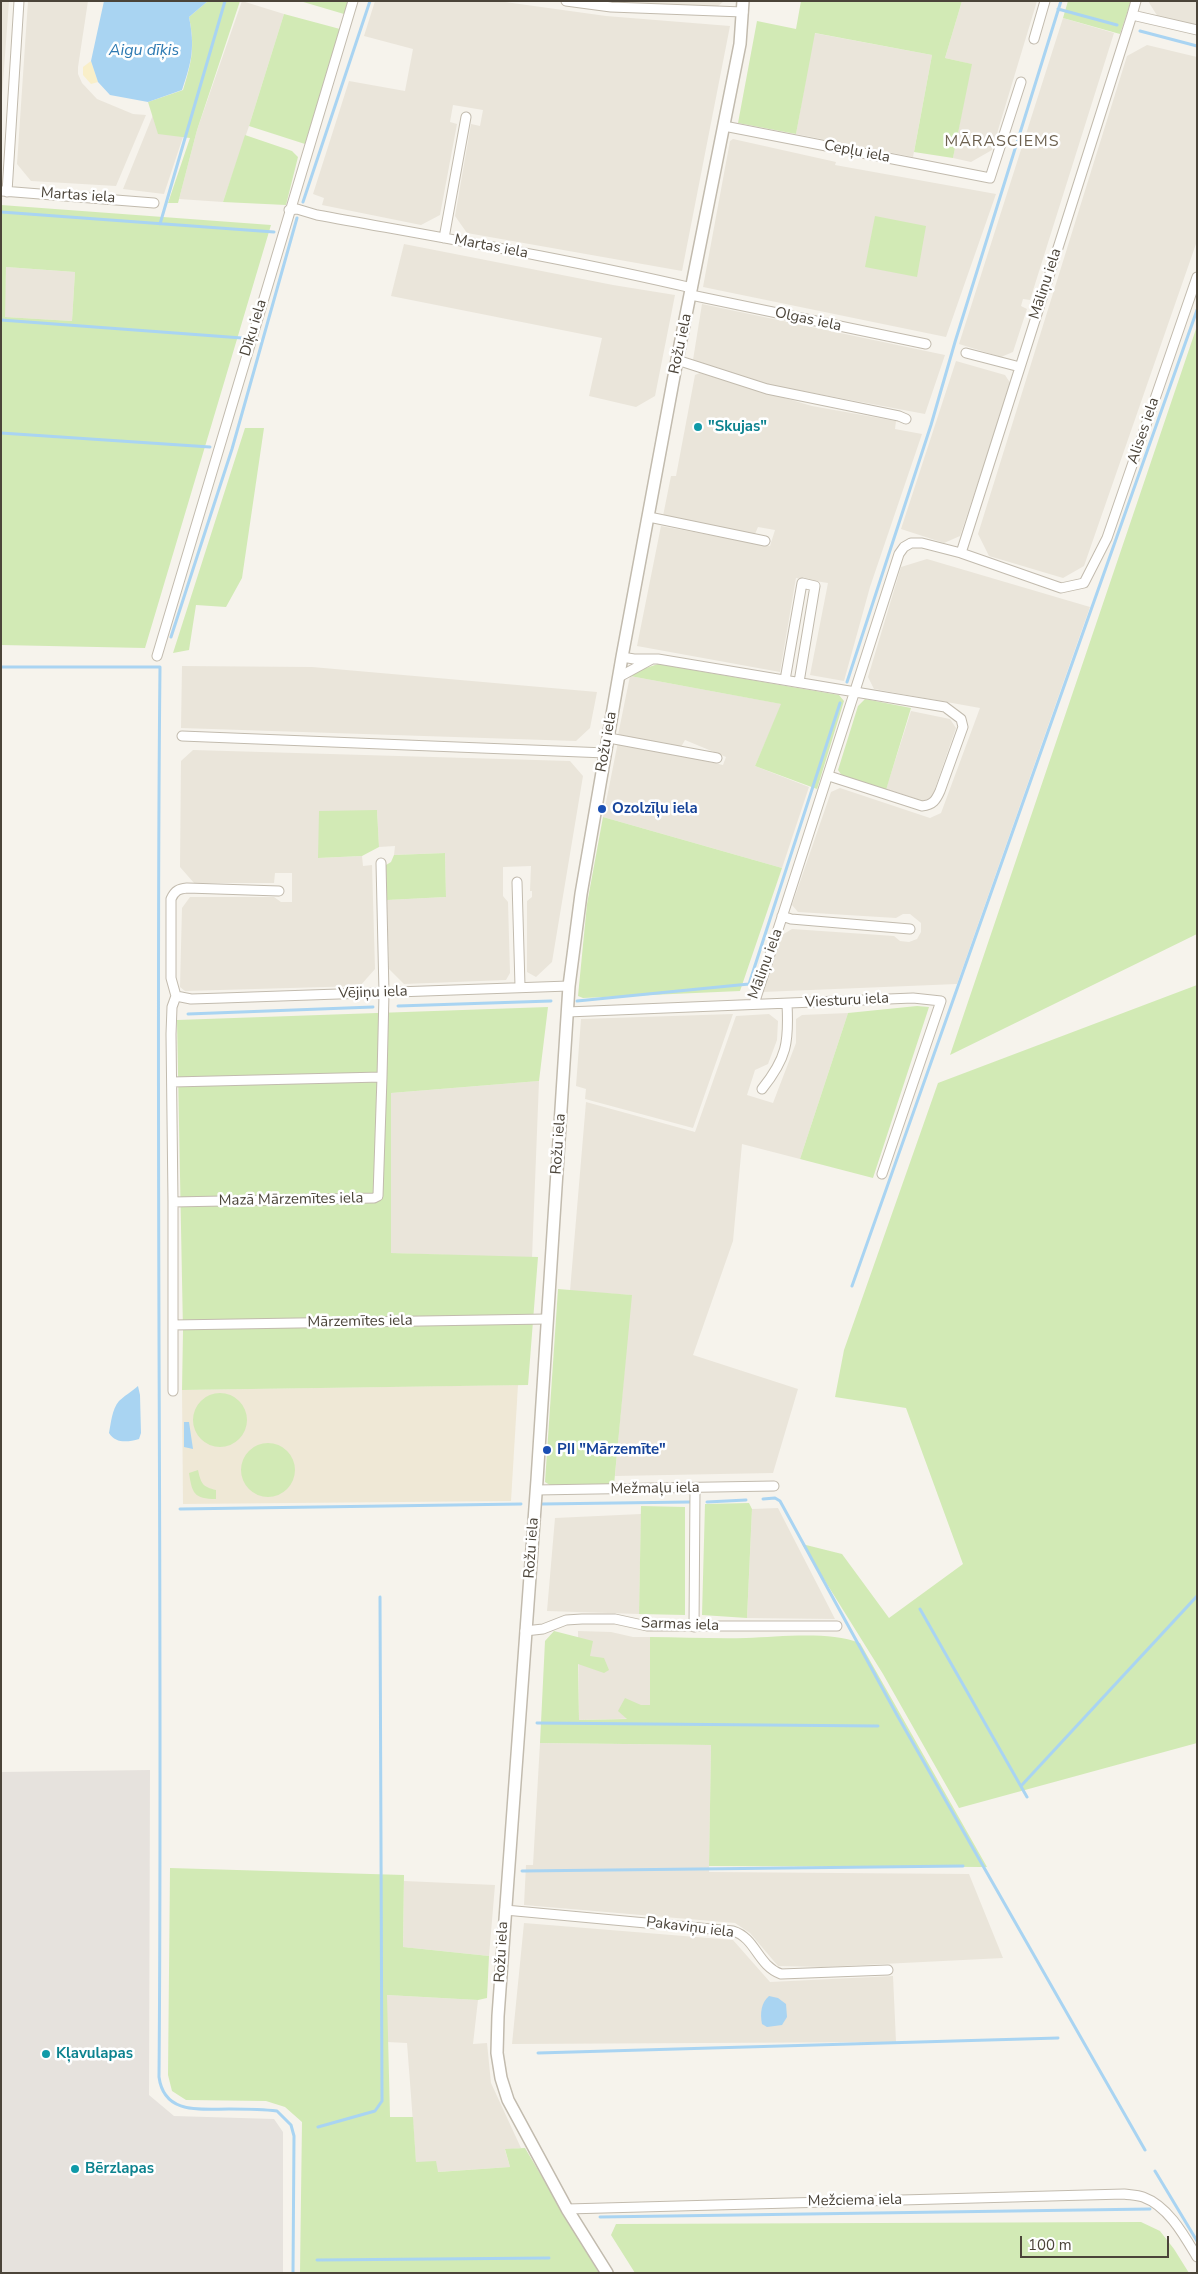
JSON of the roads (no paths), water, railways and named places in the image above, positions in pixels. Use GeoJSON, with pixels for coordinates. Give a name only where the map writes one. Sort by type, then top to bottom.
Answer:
{"type":"FeatureCollection","features":[{"type":"Feature","properties":{"kind":"street"},"geometry":{"type":"LineString","coordinates":[[4,191],[19,1]]}},
{"type":"Feature","properties":{"kind":"street","name":"Dīķu iela"},"geometry":{"type":"LineString","coordinates":[[157,656],[353,1]]}},
{"type":"Feature","properties":{"kind":"street"},"geometry":{"type":"LineString","coordinates":[[566,1],[612,7],[743,7]]}},
{"type":"Feature","properties":{"kind":"street"},"geometry":{"type":"LineString","coordinates":[[1034,39],[1045,1]]}},
{"type":"Feature","properties":{"kind":"street","name":"Māliņu iela"},"geometry":{"type":"LineString","coordinates":[[567,1012],[754,1004],[856,693],[899,554],[904,547],[911,543],[922,543],[960,553],[1136,1]]}},
{"type":"Feature","properties":{"kind":"street","name":"Rožu iela"},"geometry":{"type":"LineString","coordinates":[[607,2273],[567,2210],[517,2118],[501,2078],[496,2053],[548,1319],[569,986],[581,894],[622,657],[677,360],[740,44],[743,7]]}},
{"type":"Feature","properties":{"kind":"street"},"geometry":{"type":"LineString","coordinates":[[1132,15],[1197,30]]}},
{"type":"Feature","properties":{"kind":"street","name":"Cepļu iela"},"geometry":{"type":"LineString","coordinates":[[724,126],[990,178],[1021,82]]}},
{"type":"Feature","properties":{"kind":"street"},"geometry":{"type":"LineString","coordinates":[[444,238],[466,117]]}},
{"type":"Feature","properties":{"kind":"street","name":"Martas iela"},"geometry":{"type":"LineString","coordinates":[[4,191],[154,203]]}},
{"type":"Feature","properties":{"kind":"street","name":"Martas iela"},"geometry":{"type":"LineString","coordinates":[[289,210],[297,209],[317,215],[589,264],[692,291]]}},
{"type":"Feature","properties":{"kind":"street","name":"Alises iela"},"geometry":{"type":"LineString","coordinates":[[960,553],[1061,588],[1084,582],[1107,538],[1197,277]]}},
{"type":"Feature","properties":{"kind":"street","name":"Olgas iela"},"geometry":{"type":"LineString","coordinates":[[692,291],[926,344]]}},
{"type":"Feature","properties":{"kind":"street"},"geometry":{"type":"LineString","coordinates":[[966,353],[1020,367]]}},
{"type":"Feature","properties":{"kind":"street"},"geometry":{"type":"LineString","coordinates":[[677,360],[768,389],[900,416],[906,419]]}},
{"type":"Feature","properties":{"kind":"street"},"geometry":{"type":"LineString","coordinates":[[649,517],[765,541]]}},
{"type":"Feature","properties":{"kind":"street"},"geometry":{"type":"LineString","coordinates":[[784,680],[802,583],[815,586],[799,682]]}},
{"type":"Feature","properties":{"kind":"street"},"geometry":{"type":"LineString","coordinates":[[622,657],[634,660],[652,659],[945,707],[955,712],[960,719],[962,728],[940,791],[936,800],[929,806],[922,806],[829,776]]}},
{"type":"Feature","properties":{"kind":"street"},"geometry":{"type":"LineString","coordinates":[[619,677],[652,659]]}},
{"type":"Feature","properties":{"kind":"street"},"geometry":{"type":"LineString","coordinates":[[182,736],[606,754]]}},
{"type":"Feature","properties":{"kind":"street"},"geometry":{"type":"LineString","coordinates":[[609,738],[717,758]]}},
{"type":"Feature","properties":{"kind":"street"},"geometry":{"type":"LineString","coordinates":[[172,1082],[382,1076],[384,993],[380,863]]}},
{"type":"Feature","properties":{"kind":"street"},"geometry":{"type":"LineString","coordinates":[[517,882],[520,986]]}},
{"type":"Feature","properties":{"kind":"street"},"geometry":{"type":"LineString","coordinates":[[173,1391],[172,1006],[176,996],[171,978],[171,899],[179,889],[187,888],[279,891]]}},
{"type":"Feature","properties":{"kind":"street"},"geometry":{"type":"LineString","coordinates":[[782,916],[791,919],[910,928]]}},
{"type":"Feature","properties":{"kind":"street","name":"Vējiņu iela"},"geometry":{"type":"LineString","coordinates":[[176,996],[191,999],[384,993],[520,986],[569,986]]}},
{"type":"Feature","properties":{"kind":"street","name":"Viesturu iela"},"geometry":{"type":"LineString","coordinates":[[754,1004],[913,998],[941,1001],[882,1174]]}},
{"type":"Feature","properties":{"kind":"street"},"geometry":{"type":"LineString","coordinates":[[762,1089],[772,1077],[787,1045],[787,1004]]}},
{"type":"Feature","properties":{"kind":"street","name":"Mazā Mārzemītes iela"},"geometry":{"type":"LineString","coordinates":[[173,1202],[374,1198],[378,1196],[382,1076]]}},
{"type":"Feature","properties":{"kind":"street","name":"Mārzemītes iela"},"geometry":{"type":"LineString","coordinates":[[173,1324],[548,1319]]}},
{"type":"Feature","properties":{"kind":"street","name":"Mežmaļu iela"},"geometry":{"type":"LineString","coordinates":[[536,1490],[695,1489],[774,1486]]}},
{"type":"Feature","properties":{"kind":"street"},"geometry":{"type":"LineString","coordinates":[[694,1627],[695,1489]]}},
{"type":"Feature","properties":{"kind":"street","name":"Sarmas iela"},"geometry":{"type":"LineString","coordinates":[[525,1631],[543,1629],[566,1620],[582,1618],[615,1619],[647,1626],[747,1627],[774,1624],[837,1626]]}},
{"type":"Feature","properties":{"kind":"street","name":"Pakaviņu iela"},"geometry":{"type":"LineString","coordinates":[[505,1910],[733,1931],[740,1933],[747,1939],[764,1964],[772,1971],[781,1974],[888,1970]]}},
{"type":"Feature","properties":{"kind":"street","name":"Mežciema iela"},"geometry":{"type":"LineString","coordinates":[[567,2210],[1105,2194],[1143,2196],[1159,2205],[1173,2220],[1197,2257]]}},
{"type":"Feature","properties":{"kind":"water","name":"Aigu dīķis"},"geometry":{"type":"Polygon","coordinates":[[[104,1],[208,1],[189,17],[192,54],[182,90],[148,102],[110,95],[98,82],[91,61],[104,1]]]}},
{"type":"Feature","properties":{"kind":"water"},"geometry":{"type":"Polygon","coordinates":[[[138,1386],[141,1433],[139,1439],[119,1441],[109,1433],[113,1412],[119,1401],[138,1386]]]}},
{"type":"Feature","properties":{"kind":"water"},"geometry":{"type":"Polygon","coordinates":[[[184,1422],[189,1422],[193,1449],[184,1447],[184,1422]]]}},
{"type":"Feature","properties":{"kind":"water"},"geometry":{"type":"Polygon","coordinates":[[[769,1996],[778,1998],[786,2004],[787,2017],[782,2025],[767,2027],[762,2024],[762,2009],[764,2002],[769,1996]]]}},
{"type":"Feature","properties":{"kind":"waterway"},"geometry":{"type":"LineString","coordinates":[[160,224],[225,1]]}},
{"type":"Feature","properties":{"kind":"waterway"},"geometry":{"type":"LineString","coordinates":[[303,202],[370,1]]}},
{"type":"Feature","properties":{"kind":"waterway"},"geometry":{"type":"LineString","coordinates":[[847,682],[931,425],[1061,1]]}},
{"type":"Feature","properties":{"kind":"waterway"},"geometry":{"type":"LineString","coordinates":[[1058,9],[1117,25]]}},
{"type":"Feature","properties":{"kind":"waterway"},"geometry":{"type":"LineString","coordinates":[[1140,31],[1197,46]]}},
{"type":"Feature","properties":{"kind":"waterway"},"geometry":{"type":"LineString","coordinates":[[1,212],[274,232]]}},
{"type":"Feature","properties":{"kind":"waterway"},"geometry":{"type":"LineString","coordinates":[[171,637],[232,449],[297,218]]}},
{"type":"Feature","properties":{"kind":"waterway"},"geometry":{"type":"LineString","coordinates":[[852,1286],[1197,310]]}},
{"type":"Feature","properties":{"kind":"waterway"},"geometry":{"type":"LineString","coordinates":[[1,320],[242,338]]}},
{"type":"Feature","properties":{"kind":"waterway"},"geometry":{"type":"LineString","coordinates":[[1,433],[210,447]]}},
{"type":"Feature","properties":{"kind":"waterway"},"geometry":{"type":"LineString","coordinates":[[1,667],[160,667],[158,1020],[159,2077],[162,2089],[168,2098],[176,2104],[196,2109],[277,2111],[291,2125],[294,2136],[293,2273]]}},
{"type":"Feature","properties":{"kind":"waterway"},"geometry":{"type":"LineString","coordinates":[[577,1001],[749,984],[840,703]]}},
{"type":"Feature","properties":{"kind":"waterway"},"geometry":{"type":"LineString","coordinates":[[398,1006],[551,1001]]}},
{"type":"Feature","properties":{"kind":"waterway"},"geometry":{"type":"LineString","coordinates":[[188,1014],[373,1007]]}},
{"type":"Feature","properties":{"kind":"waterway"},"geometry":{"type":"LineString","coordinates":[[763,1499],[775,1498],[780,1501],[897,1715],[1145,2150]]}},
{"type":"Feature","properties":{"kind":"waterway"},"geometry":{"type":"LineString","coordinates":[[707,1502],[746,1500]]}},
{"type":"Feature","properties":{"kind":"waterway"},"geometry":{"type":"LineString","coordinates":[[542,1504],[690,1502]]}},
{"type":"Feature","properties":{"kind":"waterway"},"geometry":{"type":"LineString","coordinates":[[180,1509],[521,1504]]}},
{"type":"Feature","properties":{"kind":"waterway"},"geometry":{"type":"LineString","coordinates":[[1021,1786],[1197,1596]]}},
{"type":"Feature","properties":{"kind":"waterway"},"geometry":{"type":"LineString","coordinates":[[318,2127],[375,2111],[382,2101],[380,1597]]}},
{"type":"Feature","properties":{"kind":"waterway"},"geometry":{"type":"LineString","coordinates":[[920,1609],[1027,1797]]}},
{"type":"Feature","properties":{"kind":"waterway"},"geometry":{"type":"LineString","coordinates":[[537,1723],[878,1726]]}},
{"type":"Feature","properties":{"kind":"waterway"},"geometry":{"type":"LineString","coordinates":[[522,1871],[963,1866]]}},
{"type":"Feature","properties":{"kind":"waterway"},"geometry":{"type":"LineString","coordinates":[[538,2053],[1058,2038]]}},
{"type":"Feature","properties":{"kind":"waterway"},"geometry":{"type":"LineString","coordinates":[[1155,2171],[1197,2241]]}},
{"type":"Feature","properties":{"kind":"waterway"},"geometry":{"type":"LineString","coordinates":[[600,2217],[1150,2209]]}},
{"type":"Feature","properties":{"kind":"waterway"},"geometry":{"type":"LineString","coordinates":[[317,2260],[549,2258]]}},
{"type":"Feature","properties":{"kind":"place","name":"\"Skujas\""},"geometry":{"type":"Point","coordinates":[698,427]}},
{"type":"Feature","properties":{"kind":"place","name":"Ozolzīļu iela"},"geometry":{"type":"Point","coordinates":[602,809]}},
{"type":"Feature","properties":{"kind":"place","name":"PII \"Mārzemīte\""},"geometry":{"type":"Point","coordinates":[547,1450]}},
{"type":"Feature","properties":{"kind":"place","name":"Kļavulapas"},"geometry":{"type":"Point","coordinates":[46,2054]}},
{"type":"Feature","properties":{"kind":"place","name":"Bērzlapas"},"geometry":{"type":"Point","coordinates":[75,2169]}},
{"type":"Feature","properties":{"kind":"district","name":"MĀRASCIEMS"},"geometry":{"type":"Point","coordinates":[1002,142]}}]}
